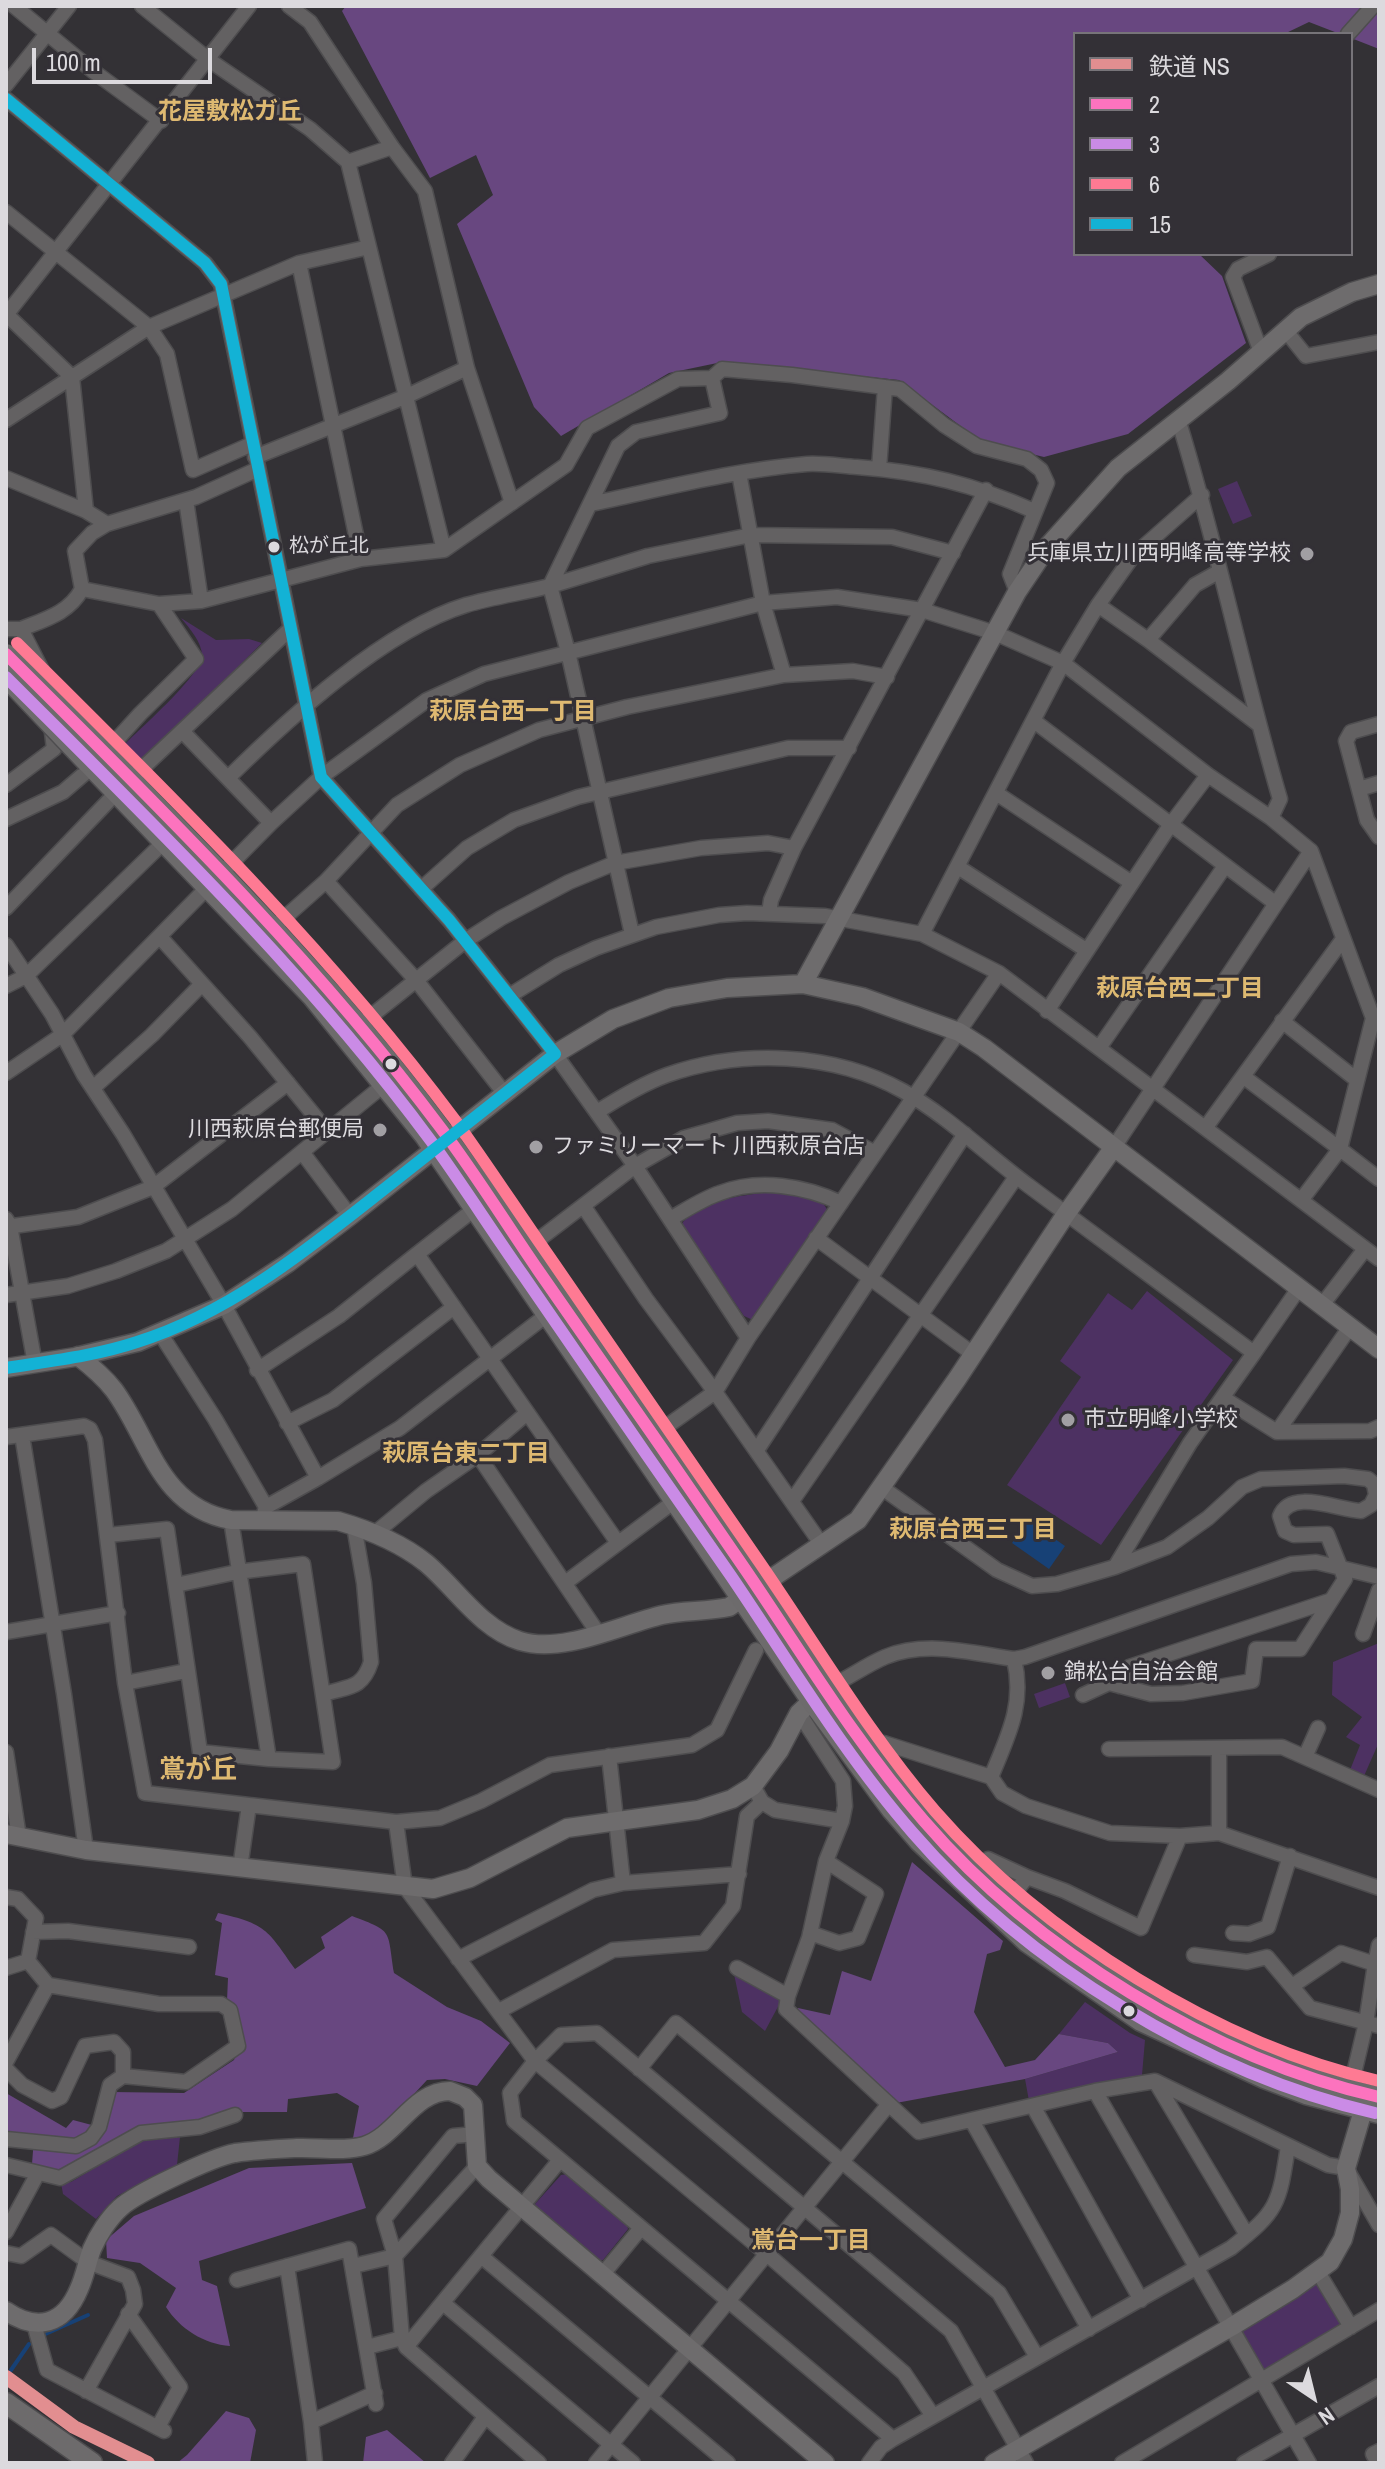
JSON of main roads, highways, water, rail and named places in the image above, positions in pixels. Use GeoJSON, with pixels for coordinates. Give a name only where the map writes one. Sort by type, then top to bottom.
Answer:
{"type":"FeatureCollection","features":[{"type":"Feature","properties":{"kind":"main road"},"geometry":{"type":"LineString","coordinates":[[6,654],[96,758]]}},
{"type":"Feature","properties":{"kind":"main road"},"geometry":{"type":"LineString","coordinates":[[6,677],[96,758],[215,882],[385,1084],[441,1143],[477,1207],[548,1314],[676,1500],[750,1594]]}},
{"type":"Feature","properties":{"kind":"main road"},"geometry":{"type":"LineString","coordinates":[[124,786],[164,842],[273,928],[360,1025],[441,1143],[525,1250],[653,1436],[812,1701],[892,1810],[942,1864],[1001,1910],[1027,1942],[1141,2021],[1306,2094],[1368,2101]]}},
{"type":"Feature","properties":{"kind":"main road"},"geometry":{"type":"LineString","coordinates":[[6,2403],[92,2463]]}},
{"type":"Feature","properties":{"kind":"water"},"geometry":{"type":"Polygon","coordinates":[[[1028,1520],[1065,1546],[1049,1569],[1012,1543],[1028,1520]]]}},
{"type":"Feature","properties":{"kind":"waterway"},"geometry":{"type":"LineString","coordinates":[[41,2336],[88,2315]]}},
{"type":"Feature","properties":{"kind":"waterway"},"geometry":{"type":"LineString","coordinates":[[11,2370],[29,2344]]}},
{"type":"Feature","properties":{"kind":"rail line","name":"NS"},"geometry":{"type":"LineString","coordinates":[[6,2377],[74,2427],[148,2463]]}},
{"type":"Feature","properties":{"kind":"place","name":"松が丘北"},"geometry":{"type":"Point","coordinates":[274,547]}},
{"type":"Feature","properties":{"kind":"place","name":"兵庫県立川西明峰高等学校"},"geometry":{"type":"Point","coordinates":[1307,554]}},
{"type":"Feature","properties":{"kind":"place","name":"川西萩原台郵便局"},"geometry":{"type":"Point","coordinates":[380,1130]}},
{"type":"Feature","properties":{"kind":"place","name":"ファミリーマート 川西萩原台店"},"geometry":{"type":"Point","coordinates":[536,1147]}},
{"type":"Feature","properties":{"kind":"place","name":"市立明峰小学校"},"geometry":{"type":"Point","coordinates":[1068,1420]}},
{"type":"Feature","properties":{"kind":"place","name":"錦松台自治会館"},"geometry":{"type":"Point","coordinates":[1048,1673]}},
{"type":"Feature","properties":{"kind":"district","name":"花屋敷松ガ丘"},"geometry":{"type":"Point","coordinates":[230,113]}},
{"type":"Feature","properties":{"kind":"district","name":"萩原台西一丁目"},"geometry":{"type":"Point","coordinates":[513,713]}},
{"type":"Feature","properties":{"kind":"district","name":"萩原台西二丁目"},"geometry":{"type":"Point","coordinates":[1180,990]}},
{"type":"Feature","properties":{"kind":"district","name":"萩原台東二丁目"},"geometry":{"type":"Point","coordinates":[466,1455]}},
{"type":"Feature","properties":{"kind":"district","name":"萩原台西三丁目"},"geometry":{"type":"Point","coordinates":[973,1531]}},
{"type":"Feature","properties":{"kind":"district","name":"鴬が丘"},"geometry":{"type":"Point","coordinates":[198,1771]}},
{"type":"Feature","properties":{"kind":"district","name":"鴬台一丁目"},"geometry":{"type":"Point","coordinates":[811,2242]}}]}
